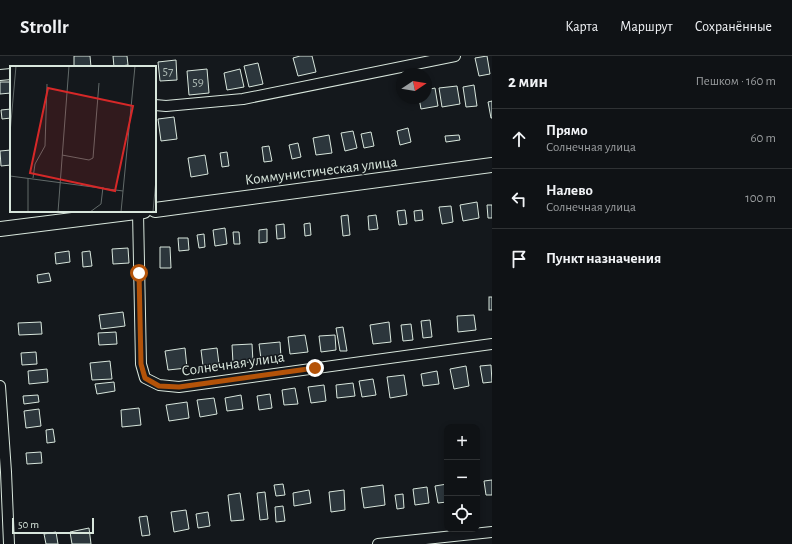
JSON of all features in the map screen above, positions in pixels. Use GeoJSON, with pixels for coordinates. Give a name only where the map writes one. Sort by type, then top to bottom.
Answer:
{"type":"FeatureCollection","features":[{"type":"Feature","properties":{"kind":"main road","name":"Коммунистическая улица"},"geometry":{"type":"LineString","coordinates":[[156,210],[492,165]]}},
{"type":"Feature","properties":{"kind":"main road"},"geometry":{"type":"LineString","coordinates":[[0,229],[133,212]]}},
{"type":"Feature","properties":{"kind":"street"},"geometry":{"type":"LineString","coordinates":[[156,105],[166,106],[243,99],[454,56]]}},
{"type":"Feature","properties":{"kind":"street"},"geometry":{"type":"LineString","coordinates":[[0,75],[10,74]]}},
{"type":"Feature","properties":{"kind":"street","name":"Солнечная улица"},"geometry":{"type":"LineString","coordinates":[[141,212],[141,364],[145,378],[159,386],[179,387],[492,344]]}},
{"type":"Feature","properties":{"kind":"street"},"geometry":{"type":"LineString","coordinates":[[0,386],[3,472],[9,544]]}},
{"type":"Feature","properties":{"kind":"street"},"geometry":{"type":"LineString","coordinates":[[378,544],[492,532]]}},
{"type":"Feature","properties":{"kind":"building"},"geometry":{"type":"Polygon","coordinates":[[[74,56],[90,56],[91,66],[74,66],[74,56]]]}},
{"type":"Feature","properties":{"kind":"building"},"geometry":{"type":"Polygon","coordinates":[[[113,56],[127,56],[128,65],[114,66],[113,56]]]}},
{"type":"Feature","properties":{"kind":"building"},"geometry":{"type":"Polygon","coordinates":[[[300,56],[312,56],[316,72],[298,76],[293,58],[300,56]]]}},
{"type":"Feature","properties":{"kind":"building"},"geometry":{"type":"Polygon","coordinates":[[[487,56],[490,74],[479,76],[475,58],[487,56]]]}},
{"type":"Feature","properties":{"kind":"building"},"geometry":{"type":"Polygon","coordinates":[[[176,60],[177,80],[160,81],[158,62],[176,60]]]}},
{"type":"Feature","properties":{"kind":"building"},"geometry":{"type":"Polygon","coordinates":[[[258,63],[263,84],[249,87],[244,66],[258,63]]]}},
{"type":"Feature","properties":{"kind":"building"},"geometry":{"type":"Polygon","coordinates":[[[207,69],[209,93],[189,95],[187,71],[207,69]]]}},
{"type":"Feature","properties":{"kind":"building"},"geometry":{"type":"Polygon","coordinates":[[[240,69],[244,87],[227,90],[224,73],[240,69]]]}},
{"type":"Feature","properties":{"kind":"building"},"geometry":{"type":"Polygon","coordinates":[[[0,82],[10,82],[10,93],[0,94],[0,82]]]}},
{"type":"Feature","properties":{"kind":"building"},"geometry":{"type":"Polygon","coordinates":[[[474,85],[477,106],[466,107],[463,87],[474,85]]]}},
{"type":"Feature","properties":{"kind":"building"},"geometry":{"type":"Polygon","coordinates":[[[457,86],[460,104],[442,107],[439,88],[457,86]]]}},
{"type":"Feature","properties":{"kind":"building"},"geometry":{"type":"Polygon","coordinates":[[[435,88],[438,106],[421,109],[420,104],[432,104],[432,89],[435,88]]]}},
{"type":"Feature","properties":{"kind":"building"},"geometry":{"type":"Polygon","coordinates":[[[492,101],[492,118],[491,118],[488,102],[492,101]]]}},
{"type":"Feature","properties":{"kind":"building"},"geometry":{"type":"Polygon","coordinates":[[[10,109],[10,118],[2,119],[1,110],[10,109]]]}},
{"type":"Feature","properties":{"kind":"building"},"geometry":{"type":"Polygon","coordinates":[[[174,117],[177,139],[161,141],[158,119],[174,117]]]}},
{"type":"Feature","properties":{"kind":"building"},"geometry":{"type":"Polygon","coordinates":[[[408,128],[411,142],[400,145],[397,131],[408,128]]]}},
{"type":"Feature","properties":{"kind":"building"},"geometry":{"type":"Polygon","coordinates":[[[353,131],[357,148],[345,151],[341,133],[353,131]]]}},
{"type":"Feature","properties":{"kind":"building"},"geometry":{"type":"Polygon","coordinates":[[[371,132],[374,146],[364,148],[361,134],[371,132]]]}},
{"type":"Feature","properties":{"kind":"building"},"geometry":{"type":"Polygon","coordinates":[[[329,135],[332,153],[316,155],[313,138],[329,135]]]}},
{"type":"Feature","properties":{"kind":"building"},"geometry":{"type":"Polygon","coordinates":[[[459,135],[460,140],[446,142],[445,136],[459,135]]]}},
{"type":"Feature","properties":{"kind":"building"},"geometry":{"type":"Polygon","coordinates":[[[298,143],[301,157],[292,159],[289,145],[298,143]]]}},
{"type":"Feature","properties":{"kind":"building"},"geometry":{"type":"Polygon","coordinates":[[[269,146],[272,161],[264,162],[262,147],[269,146]]]}},
{"type":"Feature","properties":{"kind":"building"},"geometry":{"type":"Polygon","coordinates":[[[10,150],[10,165],[1,166],[0,151],[10,150]]]}},
{"type":"Feature","properties":{"kind":"building"},"geometry":{"type":"Polygon","coordinates":[[[227,152],[229,166],[222,167],[220,153],[227,152]]]}},
{"type":"Feature","properties":{"kind":"building"},"geometry":{"type":"Polygon","coordinates":[[[205,155],[208,174],[191,177],[188,158],[205,155]]]}},
{"type":"Feature","properties":{"kind":"building"},"geometry":{"type":"Polygon","coordinates":[[[477,202],[479,218],[463,221],[460,205],[477,202]]]}},
{"type":"Feature","properties":{"kind":"building"},"geometry":{"type":"Polygon","coordinates":[[[487,205],[492,205],[492,218],[488,218],[487,205]]]}},
{"type":"Feature","properties":{"kind":"building"},"geometry":{"type":"Polygon","coordinates":[[[451,206],[453,222],[442,224],[439,207],[451,206]]]}},
{"type":"Feature","properties":{"kind":"building"},"geometry":{"type":"Polygon","coordinates":[[[405,210],[407,224],[399,225],[397,211],[405,210]]]}},
{"type":"Feature","properties":{"kind":"building"},"geometry":{"type":"Polygon","coordinates":[[[422,210],[423,220],[415,221],[414,211],[422,210]]]}},
{"type":"Feature","properties":{"kind":"building"},"geometry":{"type":"Polygon","coordinates":[[[348,215],[350,235],[343,236],[341,216],[348,215]]]}},
{"type":"Feature","properties":{"kind":"building"},"geometry":{"type":"Polygon","coordinates":[[[376,215],[378,229],[369,230],[368,216],[376,215]]]}},
{"type":"Feature","properties":{"kind":"building"},"geometry":{"type":"Polygon","coordinates":[[[310,223],[311,235],[305,236],[304,224],[310,223]]]}},
{"type":"Feature","properties":{"kind":"building"},"geometry":{"type":"Polygon","coordinates":[[[284,224],[285,238],[277,239],[276,225],[284,224]]]}},
{"type":"Feature","properties":{"kind":"building"},"geometry":{"type":"Polygon","coordinates":[[[225,228],[227,244],[215,246],[213,230],[225,228]]]}},
{"type":"Feature","properties":{"kind":"building"},"geometry":{"type":"Polygon","coordinates":[[[267,229],[267,242],[259,243],[259,230],[267,229]]]}},
{"type":"Feature","properties":{"kind":"building"},"geometry":{"type":"Polygon","coordinates":[[[233,232],[239,232],[240,244],[234,244],[233,232]]]}},
{"type":"Feature","properties":{"kind":"building"},"geometry":{"type":"Polygon","coordinates":[[[204,234],[205,247],[199,248],[197,235],[204,234]]]}},
{"type":"Feature","properties":{"kind":"building"},"geometry":{"type":"Polygon","coordinates":[[[178,238],[188,238],[189,250],[179,251],[178,238]]]}},
{"type":"Feature","properties":{"kind":"building"},"geometry":{"type":"Polygon","coordinates":[[[160,247],[170,247],[171,268],[160,268],[160,247]]]}},
{"type":"Feature","properties":{"kind":"building"},"geometry":{"type":"Polygon","coordinates":[[[128,248],[129,263],[113,264],[112,249],[128,248]]]}},
{"type":"Feature","properties":{"kind":"building"},"geometry":{"type":"Polygon","coordinates":[[[69,251],[70,262],[56,264],[55,253],[69,251]]]}},
{"type":"Feature","properties":{"kind":"building"},"geometry":{"type":"Polygon","coordinates":[[[90,251],[92,266],[83,267],[82,252],[90,251]]]}},
{"type":"Feature","properties":{"kind":"building"},"geometry":{"type":"Polygon","coordinates":[[[49,273],[51,281],[38,283],[37,275],[49,273]]]}},
{"type":"Feature","properties":{"kind":"building"},"geometry":{"type":"Polygon","coordinates":[[[489,297],[492,297],[492,310],[489,310],[489,297]]]}},
{"type":"Feature","properties":{"kind":"building"},"geometry":{"type":"Polygon","coordinates":[[[123,312],[125,326],[101,329],[99,315],[123,312]]]}},
{"type":"Feature","properties":{"kind":"building"},"geometry":{"type":"Polygon","coordinates":[[[474,315],[476,330],[458,332],[457,316],[474,315]]]}},
{"type":"Feature","properties":{"kind":"building"},"geometry":{"type":"Polygon","coordinates":[[[430,320],[432,337],[423,338],[421,321],[430,320]]]}},
{"type":"Feature","properties":{"kind":"building"},"geometry":{"type":"Polygon","coordinates":[[[41,322],[42,334],[19,335],[18,323],[41,322]]]}},
{"type":"Feature","properties":{"kind":"building"},"geometry":{"type":"Polygon","coordinates":[[[389,322],[391,342],[373,344],[370,325],[389,322]]]}},
{"type":"Feature","properties":{"kind":"building"},"geometry":{"type":"Polygon","coordinates":[[[411,324],[413,340],[403,341],[401,325],[411,324]]]}},
{"type":"Feature","properties":{"kind":"building"},"geometry":{"type":"Polygon","coordinates":[[[343,327],[347,351],[340,351],[336,328],[343,327]]]}},
{"type":"Feature","properties":{"kind":"building"},"geometry":{"type":"Polygon","coordinates":[[[116,332],[117,344],[99,345],[98,333],[116,332]]]}},
{"type":"Feature","properties":{"kind":"building"},"geometry":{"type":"Polygon","coordinates":[[[305,335],[308,352],[290,354],[288,337],[305,335]]]}},
{"type":"Feature","properties":{"kind":"building"},"geometry":{"type":"Polygon","coordinates":[[[335,335],[336,350],[321,352],[319,336],[335,335]]]}},
{"type":"Feature","properties":{"kind":"building"},"geometry":{"type":"Polygon","coordinates":[[[280,342],[281,357],[261,359],[259,344],[280,342]]]}},
{"type":"Feature","properties":{"kind":"building"},"geometry":{"type":"Polygon","coordinates":[[[252,344],[253,362],[233,363],[232,345],[252,344]]]}},
{"type":"Feature","properties":{"kind":"building"},"geometry":{"type":"Polygon","coordinates":[[[185,348],[187,368],[168,370],[165,351],[185,348]]]}},
{"type":"Feature","properties":{"kind":"building"},"geometry":{"type":"Polygon","coordinates":[[[217,348],[219,364],[203,366],[201,350],[217,348]]]}},
{"type":"Feature","properties":{"kind":"building"},"geometry":{"type":"Polygon","coordinates":[[[36,352],[37,364],[22,365],[21,353],[36,352]]]}},
{"type":"Feature","properties":{"kind":"building"},"geometry":{"type":"Polygon","coordinates":[[[110,361],[112,379],[92,380],[90,363],[110,361]]]}},
{"type":"Feature","properties":{"kind":"building"},"geometry":{"type":"Polygon","coordinates":[[[491,365],[492,382],[483,383],[480,366],[491,365]]]}},
{"type":"Feature","properties":{"kind":"building"},"geometry":{"type":"Polygon","coordinates":[[[466,366],[469,386],[454,389],[450,369],[466,366]]]}},
{"type":"Feature","properties":{"kind":"building"},"geometry":{"type":"Polygon","coordinates":[[[47,369],[48,382],[29,384],[28,371],[47,369]]]}},
{"type":"Feature","properties":{"kind":"building"},"geometry":{"type":"Polygon","coordinates":[[[437,371],[439,384],[423,386],[421,374],[437,371]]]}},
{"type":"Feature","properties":{"kind":"building"},"geometry":{"type":"Polygon","coordinates":[[[404,375],[407,395],[390,398],[387,377],[404,375]]]}},
{"type":"Feature","properties":{"kind":"building"},"geometry":{"type":"Polygon","coordinates":[[[373,379],[376,395],[362,397],[359,381],[373,379]]]}},
{"type":"Feature","properties":{"kind":"building"},"geometry":{"type":"Polygon","coordinates":[[[114,382],[115,391],[97,394],[95,384],[114,382]]]}},
{"type":"Feature","properties":{"kind":"building"},"geometry":{"type":"Polygon","coordinates":[[[353,383],[355,396],[337,398],[336,385],[353,383]]]}},
{"type":"Feature","properties":{"kind":"building"},"geometry":{"type":"Polygon","coordinates":[[[324,385],[326,401],[311,403],[308,387],[324,385]]]}},
{"type":"Feature","properties":{"kind":"building"},"geometry":{"type":"Polygon","coordinates":[[[295,388],[298,404],[284,405],[282,390],[295,388]]]}},
{"type":"Feature","properties":{"kind":"building"},"geometry":{"type":"Polygon","coordinates":[[[270,394],[272,408],[259,410],[257,396],[270,394]]]}},
{"type":"Feature","properties":{"kind":"building"},"geometry":{"type":"Polygon","coordinates":[[[38,395],[39,402],[24,404],[23,396],[38,395]]]}},
{"type":"Feature","properties":{"kind":"building"},"geometry":{"type":"Polygon","coordinates":[[[241,395],[243,409],[227,411],[225,398],[241,395]]]}},
{"type":"Feature","properties":{"kind":"building"},"geometry":{"type":"Polygon","coordinates":[[[214,398],[217,414],[200,417],[197,400],[214,398]]]}},
{"type":"Feature","properties":{"kind":"building"},"geometry":{"type":"Polygon","coordinates":[[[187,402],[189,418],[169,421],[166,405],[187,402]]]}},
{"type":"Feature","properties":{"kind":"building"},"geometry":{"type":"Polygon","coordinates":[[[139,408],[141,425],[122,427],[121,410],[139,408]]]}},
{"type":"Feature","properties":{"kind":"building"},"geometry":{"type":"Polygon","coordinates":[[[39,409],[41,426],[26,428],[24,411],[39,409]]]}},
{"type":"Feature","properties":{"kind":"building"},"geometry":{"type":"Polygon","coordinates":[[[53,429],[55,442],[47,443],[46,430],[53,429]]]}},
{"type":"Feature","properties":{"kind":"building"},"geometry":{"type":"Polygon","coordinates":[[[41,452],[42,463],[27,464],[26,453],[41,452]]]}},
{"type":"Feature","properties":{"kind":"building"},"geometry":{"type":"Polygon","coordinates":[[[492,480],[492,495],[486,495],[484,481],[492,480]]]}},
{"type":"Feature","properties":{"kind":"building"},"geometry":{"type":"Polygon","coordinates":[[[283,484],[285,495],[276,496],[274,485],[283,484]]]}},
{"type":"Feature","properties":{"kind":"building"},"geometry":{"type":"Polygon","coordinates":[[[444,484],[444,502],[438,503],[435,486],[444,484]]]}},
{"type":"Feature","properties":{"kind":"building"},"geometry":{"type":"Polygon","coordinates":[[[383,485],[385,505],[364,508],[361,488],[383,485]]]}},
{"type":"Feature","properties":{"kind":"building"},"geometry":{"type":"Polygon","coordinates":[[[427,487],[429,503],[415,505],[413,489],[427,487]]]}},
{"type":"Feature","properties":{"kind":"building"},"geometry":{"type":"Polygon","coordinates":[[[309,490],[311,503],[294,506],[293,493],[309,490]]]}},
{"type":"Feature","properties":{"kind":"building"},"geometry":{"type":"Polygon","coordinates":[[[344,490],[345,510],[331,512],[329,492],[344,490]]]}},
{"type":"Feature","properties":{"kind":"building"},"geometry":{"type":"Polygon","coordinates":[[[265,492],[268,519],[260,520],[257,493],[265,492]]]}},
{"type":"Feature","properties":{"kind":"building"},"geometry":{"type":"Polygon","coordinates":[[[240,493],[244,520],[231,521],[228,495],[240,493]]]}},
{"type":"Feature","properties":{"kind":"building"},"geometry":{"type":"Polygon","coordinates":[[[403,494],[404,508],[397,509],[395,495],[403,494]]]}},
{"type":"Feature","properties":{"kind":"building"},"geometry":{"type":"Polygon","coordinates":[[[283,506],[285,521],[276,522],[275,507],[283,506]]]}},
{"type":"Feature","properties":{"kind":"building"},"geometry":{"type":"Polygon","coordinates":[[[186,510],[189,529],[174,532],[171,512],[186,510]]]}},
{"type":"Feature","properties":{"kind":"building"},"geometry":{"type":"Polygon","coordinates":[[[208,512],[210,526],[198,528],[196,514],[208,512]]]}},
{"type":"Feature","properties":{"kind":"building"},"geometry":{"type":"Polygon","coordinates":[[[147,516],[150,535],[142,536],[139,517],[147,516]]]}},
{"type":"Feature","properties":{"kind":"building"},"geometry":{"type":"Polygon","coordinates":[[[89,528],[91,544],[72,544],[70,532],[89,528]]]}},
{"type":"Feature","properties":{"kind":"building"},"geometry":{"type":"Polygon","coordinates":[[[56,532],[58,544],[46,544],[44,534],[56,532]]]}},
{"type":"Feature","properties":{"kind":"route"},"geometry":{"type":"LineString","coordinates":[[139,273],[141,364],[145,378],[159,386],[179,387],[315,368]]}}]}
